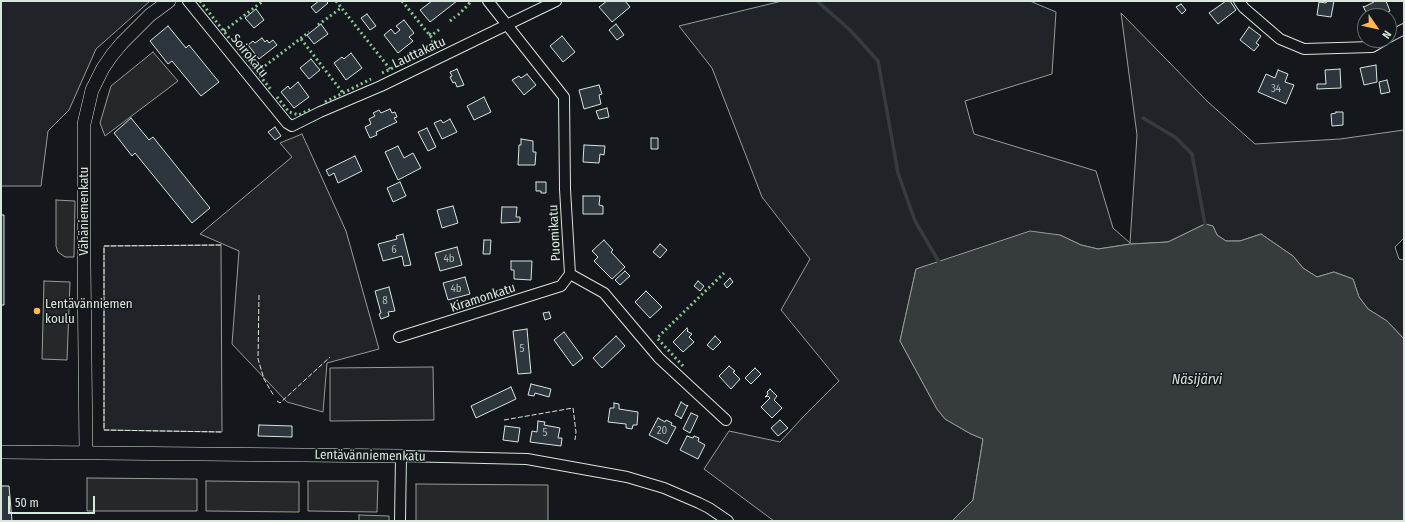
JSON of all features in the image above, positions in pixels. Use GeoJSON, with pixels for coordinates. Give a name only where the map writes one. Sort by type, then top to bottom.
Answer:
{"type":"FeatureCollection","features":[{"type":"Feature","properties":{"kind":"street","name":"Vähäniemenkatu"},"geometry":{"type":"LineString","coordinates":[[86,453],[84,124],[92,90],[103,68],[122,43],[150,15],[169,1]]}},
{"type":"Feature","properties":{"kind":"street","name":"Soirokatu"},"geometry":{"type":"LineString","coordinates":[[188,1],[287,123],[292,126]]}},
{"type":"Feature","properties":{"kind":"street","name":"Puomikatu"},"geometry":{"type":"LineString","coordinates":[[488,1],[564,97],[570,274],[604,293],[659,358],[726,420]]}},
{"type":"Feature","properties":{"kind":"street","name":"Lauttakatu"},"geometry":{"type":"LineString","coordinates":[[292,126],[508,26],[556,1]]}},
{"type":"Feature","properties":{"kind":"street"},"geometry":{"type":"LineString","coordinates":[[1239,1],[1244,8],[1280,39],[1304,49],[1357,47]]}},
{"type":"Feature","properties":{"kind":"street","name":"Kiramonkatu"},"geometry":{"type":"LineString","coordinates":[[399,337],[561,286],[570,274]]}},
{"type":"Feature","properties":{"kind":"street","name":"Lentävänniemenkatu"},"geometry":{"type":"LineString","coordinates":[[1,452],[401,456],[527,459],[627,477],[664,488],[709,508],[728,521]]}},
{"type":"Feature","properties":{"kind":"street"},"geometry":{"type":"LineString","coordinates":[[400,521],[401,456]]}},
{"type":"Feature","properties":{"kind":"shaded area"},"geometry":{"type":"Polygon","coordinates":[[[1,1],[150,1],[96,49],[69,110],[48,131],[41,186],[1,186],[1,1]]]}},
{"type":"Feature","properties":{"kind":"shaded area"},"geometry":{"type":"Polygon","coordinates":[[[782,1],[1030,1],[1056,12],[1052,74],[965,101],[974,134],[1096,171],[1113,228],[1130,243],[1137,135],[1121,13],[1208,102],[1255,144],[1340,139],[1404,130],[1404,238],[1395,247],[1399,259],[1404,260],[1404,339],[1387,321],[1368,309],[1359,297],[1353,279],[1334,272],[1317,277],[1303,268],[1293,256],[1261,234],[1240,241],[1226,241],[1217,235],[1213,226],[1205,224],[1168,242],[1131,244],[1098,249],[1081,245],[1060,235],[939,262],[916,269],[900,341],[937,409],[945,419],[983,439],[973,500],[952,521],[774,521],[704,469],[729,431],[780,442],[839,381],[781,310],[810,259],[762,197],[712,68],[679,26],[782,1]]]}},
{"type":"Feature","properties":{"kind":"shaded area"},"geometry":{"type":"Polygon","coordinates":[[[153,52],[178,81],[105,136],[100,123],[111,86],[153,52]]]}},
{"type":"Feature","properties":{"kind":"shaded area"},"geometry":{"type":"Polygon","coordinates":[[[302,134],[346,231],[379,349],[327,363],[323,412],[287,402],[232,344],[239,251],[200,234],[292,157],[280,143],[302,134]]]}},
{"type":"Feature","properties":{"kind":"shaded area"},"geometry":{"type":"Polygon","coordinates":[[[56,200],[75,201],[74,257],[65,257],[58,252],[56,246],[56,200]]]}},
{"type":"Feature","properties":{"kind":"shaded area"},"geometry":{"type":"Polygon","coordinates":[[[221,245],[222,432],[104,430],[104,246],[221,245]]]}},
{"type":"Feature","properties":{"kind":"shaded area"},"geometry":{"type":"Polygon","coordinates":[[[44,281],[70,282],[67,360],[42,359],[44,281]]]}},
{"type":"Feature","properties":{"kind":"shaded area"},"geometry":{"type":"Polygon","coordinates":[[[433,367],[434,420],[330,421],[330,368],[433,367]]]}},
{"type":"Feature","properties":{"kind":"shaded area"},"geometry":{"type":"Polygon","coordinates":[[[87,478],[197,479],[197,511],[87,511],[87,478]]]}},
{"type":"Feature","properties":{"kind":"shaded area"},"geometry":{"type":"Polygon","coordinates":[[[206,481],[299,482],[299,512],[206,511],[206,481]]]}},
{"type":"Feature","properties":{"kind":"shaded area"},"geometry":{"type":"Polygon","coordinates":[[[308,481],[378,481],[377,512],[308,511],[308,481]]]}},
{"type":"Feature","properties":{"kind":"shaded area"},"geometry":{"type":"Polygon","coordinates":[[[416,484],[548,485],[548,521],[416,521],[416,484]]]}},
{"type":"Feature","properties":{"kind":"shaded area"},"geometry":{"type":"Polygon","coordinates":[[[359,515],[389,516],[389,521],[359,521],[359,515]]]}},
{"type":"Feature","properties":{"kind":"water","name":"Näsijärvi"},"geometry":{"type":"Polygon","coordinates":[[[1205,224],[1213,226],[1217,235],[1226,241],[1240,241],[1261,234],[1293,256],[1303,268],[1317,277],[1334,272],[1353,279],[1359,297],[1368,309],[1387,321],[1404,339],[1404,521],[952,521],[973,500],[983,439],[945,419],[937,409],[900,341],[916,269],[1030,231],[1060,235],[1081,245],[1098,249],[1131,244],[1168,242],[1205,224]]]}},
{"type":"Feature","properties":{"kind":"building"},"geometry":{"type":"Polygon","coordinates":[[[319,1],[326,1],[328,3],[316,13],[311,7],[319,1]]]}},
{"type":"Feature","properties":{"kind":"building"},"geometry":{"type":"Polygon","coordinates":[[[432,1],[457,1],[430,22],[420,10],[432,1]]]}},
{"type":"Feature","properties":{"kind":"building"},"geometry":{"type":"Polygon","coordinates":[[[607,1],[625,1],[630,7],[612,22],[599,7],[607,1]]]}},
{"type":"Feature","properties":{"kind":"building"},"geometry":{"type":"Polygon","coordinates":[[[1226,1],[1230,1],[1236,10],[1218,24],[1209,13],[1226,1]]]}},
{"type":"Feature","properties":{"kind":"building"},"geometry":{"type":"Polygon","coordinates":[[[1327,1],[1334,1],[1331,17],[1317,15],[1319,2],[1326,3],[1327,1]]]}},
{"type":"Feature","properties":{"kind":"building"},"geometry":{"type":"Polygon","coordinates":[[[1386,1],[1389,8],[1364,8],[1363,6],[1364,7],[1374,2],[1386,1]]]}},
{"type":"Feature","properties":{"kind":"building"},"geometry":{"type":"Polygon","coordinates":[[[1181,4],[1186,10],[1182,14],[1176,7],[1181,4]]]}},
{"type":"Feature","properties":{"kind":"building"},"geometry":{"type":"Polygon","coordinates":[[[256,9],[264,20],[254,28],[245,18],[256,9]]]}},
{"type":"Feature","properties":{"kind":"building"},"geometry":{"type":"Polygon","coordinates":[[[367,14],[376,26],[370,30],[361,18],[367,14]]]}},
{"type":"Feature","properties":{"kind":"building"},"geometry":{"type":"Polygon","coordinates":[[[404,20],[414,33],[409,37],[413,41],[398,53],[384,35],[391,29],[395,34],[400,30],[396,26],[404,20]]]}},
{"type":"Feature","properties":{"kind":"building"},"geometry":{"type":"Polygon","coordinates":[[[321,24],[328,34],[314,44],[307,35],[321,24]]]}},
{"type":"Feature","properties":{"kind":"building"},"geometry":{"type":"Polygon","coordinates":[[[616,24],[624,35],[617,40],[609,30],[616,24]]]}},
{"type":"Feature","properties":{"kind":"building"},"geometry":{"type":"Polygon","coordinates":[[[168,26],[186,48],[189,45],[219,82],[201,96],[172,61],[168,64],[150,41],[168,26]]]}},
{"type":"Feature","properties":{"kind":"building"},"geometry":{"type":"Polygon","coordinates":[[[1249,27],[1261,36],[1256,43],[1259,45],[1254,51],[1240,40],[1249,27]]]}},
{"type":"Feature","properties":{"kind":"building"},"geometry":{"type":"Polygon","coordinates":[[[562,36],[575,52],[563,62],[550,46],[562,36]]]}},
{"type":"Feature","properties":{"kind":"building"},"geometry":{"type":"Polygon","coordinates":[[[262,38],[265,42],[267,40],[269,43],[273,40],[277,45],[259,59],[248,45],[253,41],[255,43],[262,38]]]}},
{"type":"Feature","properties":{"kind":"building"},"geometry":{"type":"Polygon","coordinates":[[[351,53],[362,68],[346,80],[334,63],[342,57],[344,59],[351,53]]]}},
{"type":"Feature","properties":{"kind":"building"},"geometry":{"type":"Polygon","coordinates":[[[311,59],[320,70],[309,79],[300,68],[311,59]]]}},
{"type":"Feature","properties":{"kind":"building"},"geometry":{"type":"Polygon","coordinates":[[[1376,65],[1377,82],[1364,85],[1360,68],[1376,65]]]}},
{"type":"Feature","properties":{"kind":"building"},"geometry":{"type":"Polygon","coordinates":[[[457,69],[464,85],[457,87],[455,82],[453,83],[450,77],[452,76],[450,72],[457,69]]]}},
{"type":"Feature","properties":{"kind":"building"},"geometry":{"type":"Polygon","coordinates":[[[1340,69],[1341,88],[1317,89],[1317,84],[1326,84],[1325,70],[1340,69]]]}},
{"type":"Feature","properties":{"kind":"building"},"geometry":{"type":"Polygon","coordinates":[[[1278,70],[1288,74],[1285,82],[1294,85],[1286,104],[1258,92],[1266,74],[1275,78],[1278,70]]]}},
{"type":"Feature","properties":{"kind":"building"},"geometry":{"type":"Polygon","coordinates":[[[527,74],[536,85],[524,95],[512,80],[519,76],[521,78],[527,74]]]}},
{"type":"Feature","properties":{"kind":"building"},"geometry":{"type":"Polygon","coordinates":[[[1387,80],[1390,92],[1381,94],[1379,82],[1387,80]]]}},
{"type":"Feature","properties":{"kind":"building"},"geometry":{"type":"Polygon","coordinates":[[[298,82],[309,97],[294,108],[281,92],[288,86],[290,89],[298,82]]]}},
{"type":"Feature","properties":{"kind":"building"},"geometry":{"type":"Polygon","coordinates":[[[599,85],[602,94],[599,95],[601,104],[584,109],[579,90],[599,85]]]}},
{"type":"Feature","properties":{"kind":"building"},"geometry":{"type":"Polygon","coordinates":[[[484,97],[491,112],[474,120],[467,106],[484,97]]]}},
{"type":"Feature","properties":{"kind":"building"},"geometry":{"type":"Polygon","coordinates":[[[607,108],[609,117],[599,119],[596,111],[607,108]]]}},
{"type":"Feature","properties":{"kind":"building"},"geometry":{"type":"Polygon","coordinates":[[[390,109],[392,113],[395,112],[397,117],[394,118],[397,122],[376,132],[377,135],[370,138],[365,127],[371,124],[369,119],[375,116],[373,113],[379,110],[381,113],[390,109]]]}},
{"type":"Feature","properties":{"kind":"building"},"geometry":{"type":"Polygon","coordinates":[[[1343,112],[1343,125],[1332,126],[1331,114],[1343,112]]]}},
{"type":"Feature","properties":{"kind":"building"},"geometry":{"type":"Polygon","coordinates":[[[131,118],[149,140],[153,137],[210,208],[192,223],[135,153],[132,156],[114,133],[131,118]]]}},
{"type":"Feature","properties":{"kind":"building"},"geometry":{"type":"Polygon","coordinates":[[[450,119],[457,132],[442,139],[434,123],[441,120],[443,123],[450,119]]]}},
{"type":"Feature","properties":{"kind":"building"},"geometry":{"type":"Polygon","coordinates":[[[275,127],[281,136],[275,140],[268,132],[275,127]]]}},
{"type":"Feature","properties":{"kind":"building"},"geometry":{"type":"Polygon","coordinates":[[[427,128],[436,147],[428,151],[418,132],[427,128]]]}},
{"type":"Feature","properties":{"kind":"building"},"geometry":{"type":"Polygon","coordinates":[[[651,138],[658,138],[658,149],[651,149],[651,138]]]}},
{"type":"Feature","properties":{"kind":"building"},"geometry":{"type":"Polygon","coordinates":[[[521,139],[533,141],[533,152],[536,152],[535,165],[518,165],[519,145],[521,145],[521,139]]]}},
{"type":"Feature","properties":{"kind":"building"},"geometry":{"type":"Polygon","coordinates":[[[584,145],[605,146],[604,155],[600,154],[599,163],[583,162],[584,145]]]}},
{"type":"Feature","properties":{"kind":"building"},"geometry":{"type":"Polygon","coordinates":[[[398,146],[404,158],[413,153],[421,168],[398,180],[385,152],[398,146]]]}},
{"type":"Feature","properties":{"kind":"building"},"geometry":{"type":"Polygon","coordinates":[[[355,156],[362,171],[338,183],[334,173],[329,176],[326,170],[355,156]]]}},
{"type":"Feature","properties":{"kind":"building"},"geometry":{"type":"Polygon","coordinates":[[[400,182],[406,196],[393,202],[387,188],[400,182]]]}},
{"type":"Feature","properties":{"kind":"building"},"geometry":{"type":"Polygon","coordinates":[[[536,182],[546,182],[546,193],[536,191],[536,182]]]}},
{"type":"Feature","properties":{"kind":"building"},"geometry":{"type":"Polygon","coordinates":[[[583,196],[600,196],[599,205],[603,206],[603,214],[583,214],[583,196]]]}},
{"type":"Feature","properties":{"kind":"building"},"geometry":{"type":"Polygon","coordinates":[[[453,206],[458,223],[442,228],[437,210],[453,206]]]}},
{"type":"Feature","properties":{"kind":"building"},"geometry":{"type":"Polygon","coordinates":[[[502,207],[517,207],[516,217],[520,217],[520,222],[501,223],[502,207]]]}},
{"type":"Feature","properties":{"kind":"building"},"geometry":{"type":"Polygon","coordinates":[[[1,215],[4,215],[4,305],[1,305],[1,215]]]}},
{"type":"Feature","properties":{"kind":"building"},"geometry":{"type":"Polygon","coordinates":[[[403,234],[411,265],[404,266],[402,256],[383,261],[378,244],[397,239],[396,236],[403,234]]]}},
{"type":"Feature","properties":{"kind":"building"},"geometry":{"type":"Polygon","coordinates":[[[484,240],[491,240],[490,254],[483,254],[484,240]]]}},
{"type":"Feature","properties":{"kind":"building"},"geometry":{"type":"Polygon","coordinates":[[[604,240],[613,250],[611,252],[625,267],[612,279],[594,261],[598,257],[592,251],[604,240]]]}},
{"type":"Feature","properties":{"kind":"building"},"geometry":{"type":"Polygon","coordinates":[[[660,244],[667,250],[660,258],[653,252],[660,244]]]}},
{"type":"Feature","properties":{"kind":"building"},"geometry":{"type":"Polygon","coordinates":[[[457,247],[462,265],[440,271],[435,253],[457,247]]]}},
{"type":"Feature","properties":{"kind":"building"},"geometry":{"type":"Polygon","coordinates":[[[511,261],[532,261],[531,280],[514,279],[514,270],[511,270],[511,261]]]}},
{"type":"Feature","properties":{"kind":"building"},"geometry":{"type":"Polygon","coordinates":[[[625,271],[630,276],[620,285],[615,280],[625,271]]]}},
{"type":"Feature","properties":{"kind":"building"},"geometry":{"type":"Polygon","coordinates":[[[465,277],[470,294],[448,300],[443,283],[465,277]]]}},
{"type":"Feature","properties":{"kind":"building"},"geometry":{"type":"Polygon","coordinates":[[[730,278],[733,282],[727,288],[724,284],[730,278]]]}},
{"type":"Feature","properties":{"kind":"building"},"geometry":{"type":"Polygon","coordinates":[[[698,281],[704,286],[700,291],[694,286],[698,281]]]}},
{"type":"Feature","properties":{"kind":"building"},"geometry":{"type":"Polygon","coordinates":[[[389,287],[395,311],[388,312],[389,316],[381,319],[379,314],[381,313],[375,291],[389,287]]]}},
{"type":"Feature","properties":{"kind":"building"},"geometry":{"type":"Polygon","coordinates":[[[646,291],[662,307],[650,318],[635,302],[646,291]]]}},
{"type":"Feature","properties":{"kind":"building"},"geometry":{"type":"Polygon","coordinates":[[[549,312],[551,318],[545,320],[543,313],[549,312]]]}},
{"type":"Feature","properties":{"kind":"building"},"geometry":{"type":"Polygon","coordinates":[[[687,328],[687,331],[692,334],[689,337],[694,342],[683,352],[673,342],[687,328]]]}},
{"type":"Feature","properties":{"kind":"building"},"geometry":{"type":"Polygon","coordinates":[[[527,329],[531,373],[518,374],[513,331],[527,329]]]}},
{"type":"Feature","properties":{"kind":"building"},"geometry":{"type":"Polygon","coordinates":[[[564,332],[583,358],[573,366],[554,340],[564,332]]]}},
{"type":"Feature","properties":{"kind":"building"},"geometry":{"type":"Polygon","coordinates":[[[616,336],[625,346],[602,368],[593,358],[616,336]]]}},
{"type":"Feature","properties":{"kind":"building"},"geometry":{"type":"Polygon","coordinates":[[[715,336],[721,342],[713,350],[707,345],[715,336]]]}},
{"type":"Feature","properties":{"kind":"building"},"geometry":{"type":"Polygon","coordinates":[[[729,366],[735,371],[733,372],[740,379],[731,389],[719,376],[729,366]]]}},
{"type":"Feature","properties":{"kind":"building"},"geometry":{"type":"Polygon","coordinates":[[[755,368],[761,374],[751,384],[745,378],[755,368]]]}},
{"type":"Feature","properties":{"kind":"building"},"geometry":{"type":"Polygon","coordinates":[[[531,384],[551,389],[549,397],[535,393],[534,396],[528,395],[531,384]]]}},
{"type":"Feature","properties":{"kind":"building"},"geometry":{"type":"Polygon","coordinates":[[[511,387],[516,399],[476,418],[471,406],[511,387]]]}},
{"type":"Feature","properties":{"kind":"building"},"geometry":{"type":"Polygon","coordinates":[[[770,389],[777,396],[774,400],[782,408],[772,418],[761,407],[770,398],[768,396],[765,397],[770,389]]]}},
{"type":"Feature","properties":{"kind":"building"},"geometry":{"type":"Polygon","coordinates":[[[681,402],[687,406],[688,405],[681,419],[675,415],[681,402]]]}},
{"type":"Feature","properties":{"kind":"building"},"geometry":{"type":"Polygon","coordinates":[[[614,403],[619,404],[619,409],[638,412],[637,425],[633,425],[632,429],[626,428],[626,424],[608,422],[610,408],[614,408],[614,403]]]}},
{"type":"Feature","properties":{"kind":"building"},"geometry":{"type":"Polygon","coordinates":[[[691,413],[698,416],[690,433],[683,429],[691,413]]]}},
{"type":"Feature","properties":{"kind":"building"},"geometry":{"type":"Polygon","coordinates":[[[658,418],[665,422],[666,420],[672,423],[671,425],[676,427],[667,444],[649,435],[658,418]]]}},
{"type":"Feature","properties":{"kind":"building"},"geometry":{"type":"Polygon","coordinates":[[[780,420],[788,428],[778,436],[771,428],[780,420]]]}},
{"type":"Feature","properties":{"kind":"building"},"geometry":{"type":"Polygon","coordinates":[[[538,421],[545,422],[544,425],[560,428],[558,438],[562,438],[561,446],[530,442],[532,431],[537,432],[538,421]]]}},
{"type":"Feature","properties":{"kind":"building"},"geometry":{"type":"Polygon","coordinates":[[[259,425],[292,426],[292,437],[258,436],[259,425]]]}},
{"type":"Feature","properties":{"kind":"building"},"geometry":{"type":"Polygon","coordinates":[[[505,426],[520,428],[518,442],[503,440],[505,426]]]}},
{"type":"Feature","properties":{"kind":"building"},"geometry":{"type":"Polygon","coordinates":[[[687,436],[699,438],[698,441],[705,445],[698,459],[680,450],[687,436]]]}},
{"type":"Feature","properties":{"kind":"building"},"geometry":{"type":"Polygon","coordinates":[[[1,486],[9,486],[12,521],[1,521],[1,486]]]}},
{"type":"Feature","properties":{"kind":"waterway"},"geometry":{"type":"LineString","coordinates":[[817,1],[850,30],[878,61],[898,173],[915,221],[939,262]]}},
{"type":"Feature","properties":{"kind":"waterway"},"geometry":{"type":"LineString","coordinates":[[1143,118],[1175,137],[1192,154],[1205,224]]}},
{"type":"Feature","properties":{"kind":"hedge"},"geometry":{"type":"LineString","coordinates":[[200,1],[230,39]]}},
{"type":"Feature","properties":{"kind":"hedge"},"geometry":{"type":"LineString","coordinates":[[224,31],[263,1]]}},
{"type":"Feature","properties":{"kind":"hedge"},"geometry":{"type":"LineString","coordinates":[[336,1],[390,69]]}},
{"type":"Feature","properties":{"kind":"hedge"},"geometry":{"type":"LineString","coordinates":[[402,1],[432,38],[433,43],[428,50]]}},
{"type":"Feature","properties":{"kind":"hedge"},"geometry":{"type":"LineString","coordinates":[[458,15],[471,1]]}},
{"type":"Feature","properties":{"kind":"hedge"},"geometry":{"type":"LineString","coordinates":[[318,25],[341,8]]}},
{"type":"Feature","properties":{"kind":"hedge"},"geometry":{"type":"LineString","coordinates":[[450,21],[455,17]]}},
{"type":"Feature","properties":{"kind":"hedge"},"geometry":{"type":"LineString","coordinates":[[429,34],[432,35],[440,29]]}},
{"type":"Feature","properties":{"kind":"hedge"},"geometry":{"type":"LineString","coordinates":[[257,72],[309,32]]}},
{"type":"Feature","properties":{"kind":"hedge"},"geometry":{"type":"LineString","coordinates":[[301,39],[343,93]]}},
{"type":"Feature","properties":{"kind":"hedge"},"geometry":{"type":"LineString","coordinates":[[238,48],[272,91]]}},
{"type":"Feature","properties":{"kind":"hedge"},"geometry":{"type":"LineString","coordinates":[[407,61],[419,54]]}},
{"type":"Feature","properties":{"kind":"hedge"},"geometry":{"type":"LineString","coordinates":[[382,73],[399,65]]}},
{"type":"Feature","properties":{"kind":"hedge"},"geometry":{"type":"LineString","coordinates":[[325,102],[371,79]]}},
{"type":"Feature","properties":{"kind":"hedge"},"geometry":{"type":"LineString","coordinates":[[277,97],[289,112],[299,115],[311,109]]}},
{"type":"Feature","properties":{"kind":"hedge"},"geometry":{"type":"LineString","coordinates":[[683,366],[657,338],[724,273]]}},
{"type":"Feature","properties":{"kind":"fence"},"geometry":{"type":"LineString","coordinates":[[221,245],[104,246],[104,430],[222,432]]}},
{"type":"Feature","properties":{"kind":"fence"},"geometry":{"type":"LineString","coordinates":[[259,295],[258,359],[264,379],[274,396]]}},
{"type":"Feature","properties":{"kind":"fence"},"geometry":{"type":"LineString","coordinates":[[277,401],[280,403],[330,357]]}},
{"type":"Feature","properties":{"kind":"fence"},"geometry":{"type":"LineString","coordinates":[[504,420],[573,408],[576,432],[575,440]]}},
{"type":"Feature","properties":{"kind":"place","name":"Lentävänniemen koulu"},"geometry":{"type":"Point","coordinates":[37,311]}}]}
